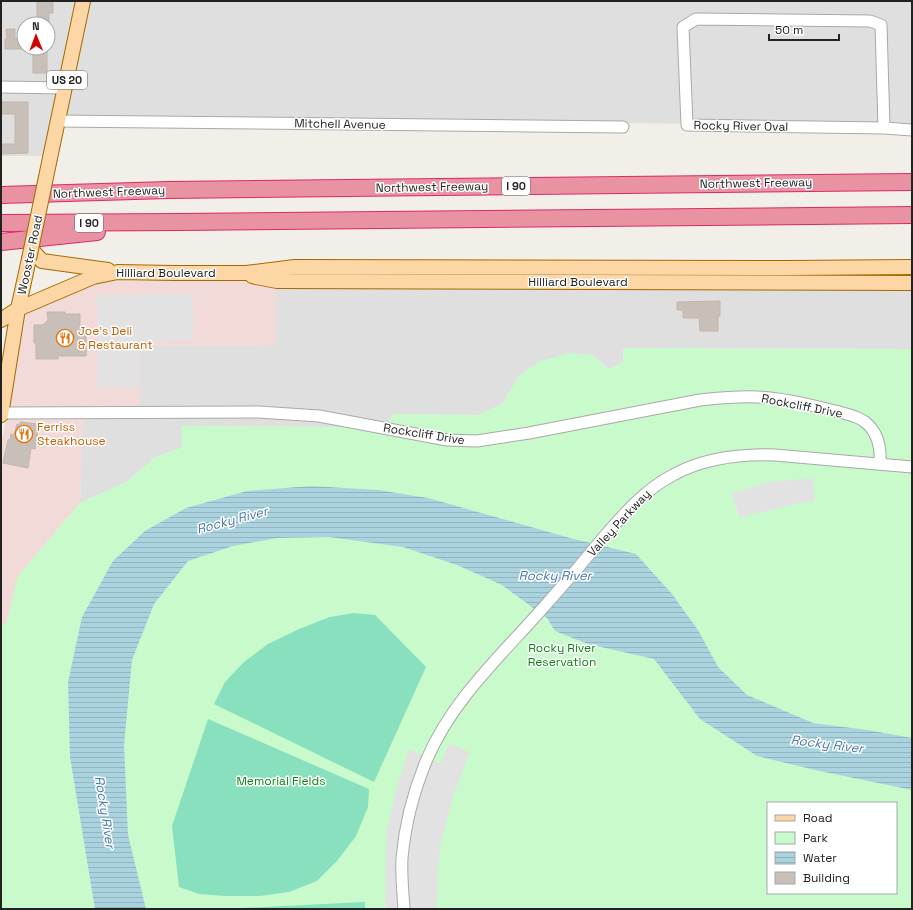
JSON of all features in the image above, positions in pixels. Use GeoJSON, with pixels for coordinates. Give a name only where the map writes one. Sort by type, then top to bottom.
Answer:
{"type":"FeatureCollection","features":[{"type":"Feature","properties":{"kind":"highway","name":"Northwest Freeway"},"geometry":{"type":"LineString","coordinates":[[1,196],[119,192],[344,188],[912,182]]}},
{"type":"Feature","properties":{"kind":"highway"},"geometry":{"type":"LineString","coordinates":[[1,185],[119,192]]}},
{"type":"Feature","properties":{"kind":"highway","name":"I 90"},"geometry":{"type":"LineString","coordinates":[[1,223],[912,215]]}},
{"type":"Feature","properties":{"kind":"highway"},"geometry":{"type":"LineString","coordinates":[[1,242],[178,222]]}},
{"type":"Feature","properties":{"kind":"main road","name":"Wooster Road"},"geometry":{"type":"LineString","coordinates":[[1,414],[18,309],[34,256],[50,158],[83,1]]}},
{"type":"Feature","properties":{"kind":"main road"},"geometry":{"type":"LineString","coordinates":[[34,256],[118,272]]}},
{"type":"Feature","properties":{"kind":"main road","name":"Hilliard Boulevard"},"geometry":{"type":"LineString","coordinates":[[1,320],[18,309],[93,277],[118,272],[246,273],[295,267],[912,267]]}},
{"type":"Feature","properties":{"kind":"main road","name":"Hilliard Boulevard"},"geometry":{"type":"LineString","coordinates":[[246,273],[256,277],[277,281],[912,283]]}},
{"type":"Feature","properties":{"kind":"street","name":"Rocky River Oval"},"geometry":{"type":"LineString","coordinates":[[884,128],[881,25],[870,21],[696,19],[683,27],[687,125],[884,128],[912,130]]}},
{"type":"Feature","properties":{"kind":"street"},"geometry":{"type":"LineString","coordinates":[[1,87],[65,88]]}},
{"type":"Feature","properties":{"kind":"street","name":"Mitchell Avenue"},"geometry":{"type":"LineString","coordinates":[[58,121],[623,127]]}},
{"type":"Feature","properties":{"kind":"street","name":"Rockcliff Drive"},"geometry":{"type":"LineString","coordinates":[[1,414],[259,412],[323,417],[447,440],[476,441],[529,433],[700,400],[758,396],[814,405],[846,413],[865,422],[873,431],[878,442],[880,464]]}},
{"type":"Feature","properties":{"kind":"street","name":"Valley Parkway"},"geometry":{"type":"LineString","coordinates":[[404,909],[402,859],[405,834],[414,797],[428,757],[452,713],[513,640],[548,603],[613,527],[651,488],[673,474],[697,464],[739,456],[759,455],[912,467]]}},
{"type":"Feature","properties":{"kind":"shaded area"},"geometry":{"type":"Polygon","coordinates":[[[1,1],[80,1],[45,156],[1,156],[1,1]]]}},
{"type":"Feature","properties":{"kind":"shaded area"},"geometry":{"type":"Polygon","coordinates":[[[86,1],[912,1],[912,127],[874,125],[62,119],[86,1]]]}},
{"type":"Feature","properties":{"kind":"shaded area"},"geometry":{"type":"Polygon","coordinates":[[[247,277],[276,285],[276,345],[140,346],[140,407],[83,409],[80,503],[18,576],[6,624],[1,624],[1,445],[26,314],[94,284],[136,278],[247,277]]]}},
{"type":"Feature","properties":{"kind":"shaded area"},"geometry":{"type":"Polygon","coordinates":[[[276,285],[912,287],[912,349],[624,348],[623,362],[609,369],[592,355],[541,361],[520,375],[502,404],[478,415],[392,414],[386,435],[342,427],[183,426],[181,448],[156,457],[126,482],[80,503],[83,408],[140,346],[275,345],[276,285]]]}},
{"type":"Feature","properties":{"kind":"shaded area"},"geometry":{"type":"Polygon","coordinates":[[[193,294],[193,340],[139,341],[139,387],[97,387],[97,295],[193,294]]]}},
{"type":"Feature","properties":{"kind":"shaded area"},"geometry":{"type":"Polygon","coordinates":[[[813,478],[815,500],[740,517],[731,494],[769,482],[813,478]]]}},
{"type":"Feature","properties":{"kind":"shaded area"},"geometry":{"type":"Polygon","coordinates":[[[449,744],[470,752],[454,793],[441,842],[438,867],[437,909],[386,909],[386,835],[396,789],[409,749],[440,764],[449,744]]]}},
{"type":"Feature","properties":{"kind":"green space","name":"Rocky River Reservation"},"geometry":{"type":"Polygon","coordinates":[[[623,348],[912,349],[912,909],[1,909],[1,624],[6,624],[18,576],[80,503],[126,482],[156,457],[181,448],[182,426],[342,427],[386,435],[392,414],[478,415],[502,404],[520,375],[541,361],[569,353],[592,355],[609,369],[623,362],[623,348]]]}},
{"type":"Feature","properties":{"kind":"green space"},"geometry":{"type":"Polygon","coordinates":[[[354,613],[375,615],[426,667],[374,782],[214,704],[225,682],[244,662],[268,644],[299,629],[330,617],[354,613]]]}},
{"type":"Feature","properties":{"kind":"green space","name":"Memorial Fields"},"geometry":{"type":"Polygon","coordinates":[[[208,719],[369,789],[368,807],[356,836],[337,861],[317,881],[289,892],[259,896],[199,894],[179,887],[172,826],[208,719]]]}},
{"type":"Feature","properties":{"kind":"green space"},"geometry":{"type":"Polygon","coordinates":[[[365,902],[365,909],[221,909],[365,902]]]}},
{"type":"Feature","properties":{"kind":"water","name":"Rocky River"},"geometry":{"type":"Polygon","coordinates":[[[311,486],[378,490],[428,498],[570,538],[636,554],[672,594],[698,630],[718,667],[747,695],[813,723],[912,738],[912,790],[815,770],[757,756],[700,719],[654,659],[588,644],[555,631],[547,618],[502,585],[457,565],[403,547],[329,537],[277,538],[233,546],[188,561],[154,604],[132,660],[124,745],[128,835],[146,909],[95,909],[70,757],[68,682],[82,617],[113,561],[145,531],[186,508],[247,491],[311,486]]]}},
{"type":"Feature","properties":{"kind":"building"},"geometry":{"type":"Polygon","coordinates":[[[37,1],[53,1],[53,13],[49,13],[49,16],[37,16],[37,1]]]}},
{"type":"Feature","properties":{"kind":"building"},"geometry":{"type":"Polygon","coordinates":[[[6,29],[15,29],[16,49],[5,49],[5,39],[7,39],[6,29]]]}},
{"type":"Feature","properties":{"kind":"building"},"geometry":{"type":"Polygon","coordinates":[[[33,56],[47,56],[47,73],[33,73],[33,56]]]}},
{"type":"Feature","properties":{"kind":"building"},"geometry":{"type":"Polygon","coordinates":[[[1,102],[28,102],[28,153],[1,154],[1,144],[15,144],[15,114],[1,114],[1,102]]]}},
{"type":"Feature","properties":{"kind":"building"},"geometry":{"type":"Polygon","coordinates":[[[720,301],[718,331],[700,331],[699,318],[683,318],[683,310],[677,310],[677,302],[720,301]]]}},
{"type":"Feature","properties":{"kind":"building","name":"Joe's Deli & Restaurant"},"geometry":{"type":"Polygon","coordinates":[[[47,312],[80,314],[80,328],[86,328],[86,356],[58,356],[58,359],[36,359],[34,325],[43,325],[48,320],[47,312]]]}},
{"type":"Feature","properties":{"kind":"building"},"geometry":{"type":"Polygon","coordinates":[[[20,422],[39,424],[35,449],[31,448],[28,468],[3,463],[8,440],[10,440],[11,434],[14,435],[17,424],[20,425],[20,422]]]}},
{"type":"Feature","properties":{"kind":"place","name":"Joe's Deli & Restaurant"},"geometry":{"type":"Point","coordinates":[65,338]}},
{"type":"Feature","properties":{"kind":"place","name":"Ferriss Steakhouse"},"geometry":{"type":"Point","coordinates":[24,434]}}]}
